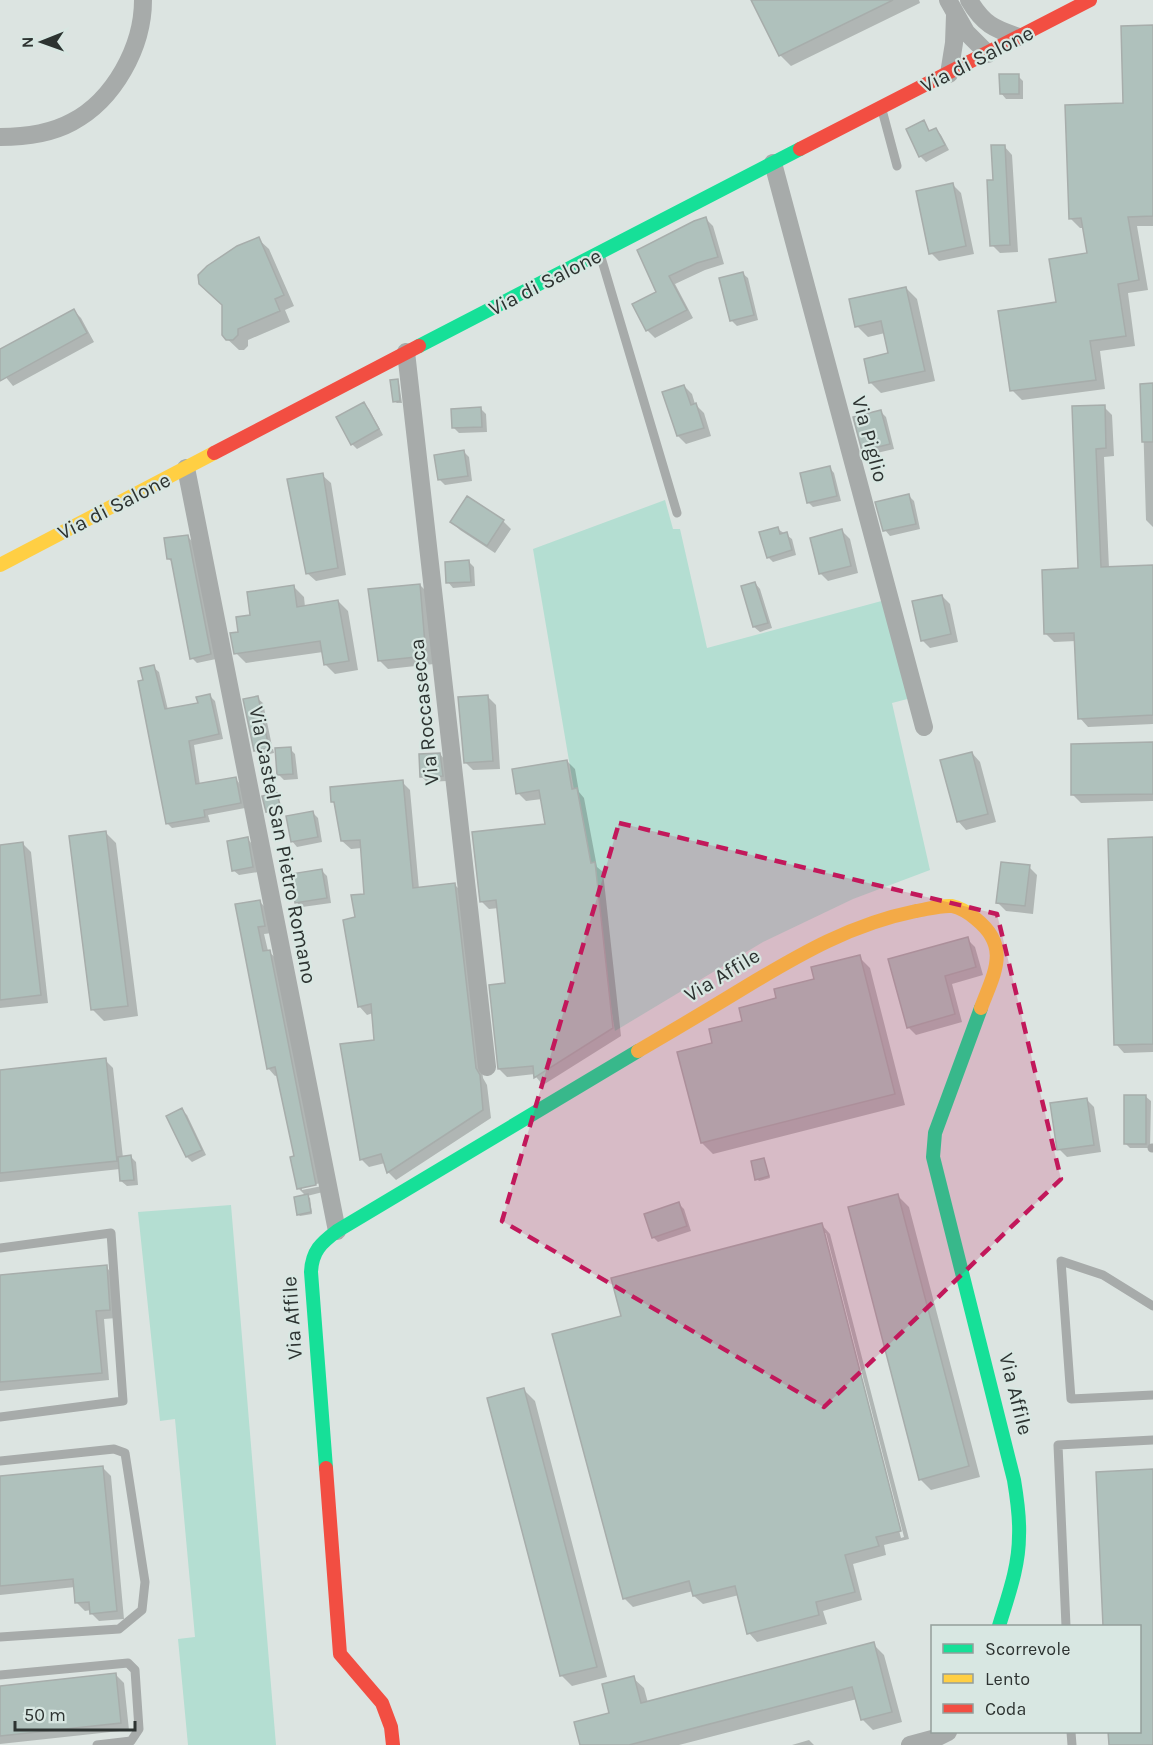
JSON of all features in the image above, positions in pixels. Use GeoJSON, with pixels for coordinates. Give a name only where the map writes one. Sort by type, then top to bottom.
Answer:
{"type":"FeatureCollection","features":[{"type":"Feature","properties":{"kind":"street"},"geometry":{"type":"LineString","coordinates":[[0,137],[35,134],[58,128],[73,122],[101,100],[121,74],[129,59],[139,30],[143,0]]}},
{"type":"Feature","properties":{"kind":"street"},"geometry":{"type":"LineString","coordinates":[[969,0],[988,25],[998,31],[1019,37]]}},
{"type":"Feature","properties":{"kind":"street","name":"Via di Salone"},"geometry":{"type":"LineString","coordinates":[[4,562],[1090,0]]}},
{"type":"Feature","properties":{"kind":"street"},"geometry":{"type":"LineString","coordinates":[[951,7],[966,32],[988,54]]}},
{"type":"Feature","properties":{"kind":"street"},"geometry":{"type":"LineString","coordinates":[[949,74],[954,43],[951,7]]}},
{"type":"Feature","properties":{"kind":"street","name":"Via Piglio"},"geometry":{"type":"LineString","coordinates":[[773,163],[924,727]]}},
{"type":"Feature","properties":{"kind":"street","name":"Via Roccasecca"},"geometry":{"type":"LineString","coordinates":[[406,352],[487,1066]]}},
{"type":"Feature","properties":{"kind":"street","name":"Via Castel San Pietro Romano"},"geometry":{"type":"LineString","coordinates":[[186,468],[337,1230]]}},
{"type":"Feature","properties":{"kind":"street","name":"Via Affile"},"geometry":{"type":"LineString","coordinates":[[393,1745],[393,1728],[385,1704],[368,1684],[351,1670],[340,1654],[311,1272],[313,1252],[337,1230],[811,948],[843,933],[912,912],[950,906],[970,914],[988,928],[994,937],[998,957],[996,968],[935,1133],[933,1152],[1014,1480],[1020,1545],[1017,1568],[999,1625]]}},
{"type":"Feature","properties":{"kind":"street"},"geometry":{"type":"LineString","coordinates":[[910,1745],[936,1738],[945,1733]]}},
{"type":"Feature","properties":{"kind":"lane"},"geometry":{"type":"LineString","coordinates":[[881,108],[897,166]]}},
{"type":"Feature","properties":{"kind":"lane"},"geometry":{"type":"LineString","coordinates":[[600,253],[676,513]]}},
{"type":"Feature","properties":{"kind":"lane"},"geometry":{"type":"LineString","coordinates":[[0,1248],[111,1233],[123,1401],[0,1417]]}},
{"type":"Feature","properties":{"kind":"lane"},"geometry":{"type":"LineString","coordinates":[[1153,1306],[1103,1275],[1061,1261],[1071,1399],[1153,1395]]}},
{"type":"Feature","properties":{"kind":"lane"},"geometry":{"type":"LineString","coordinates":[[1066,1625],[1058,1444],[1153,1440]]}},
{"type":"Feature","properties":{"kind":"lane"},"geometry":{"type":"LineString","coordinates":[[0,1461],[114,1449],[124,1454],[145,1582],[142,1610],[119,1629],[0,1637]]}},
{"type":"Feature","properties":{"kind":"lane"},"geometry":{"type":"LineString","coordinates":[[0,1676],[128,1663],[135,1671],[139,1730],[131,1741],[97,1745]]}},
{"type":"Feature","properties":{"kind":"highlighted area"},"geometry":{"type":"Polygon","coordinates":[[[619,823],[997,914],[1061,1179],[824,1407],[502,1221],[619,823]]]}},
{"type":"Feature","properties":{"kind":"green space"},"geometry":{"type":"Polygon","coordinates":[[[665,500],[673,529],[680,529],[707,648],[889,599],[915,697],[892,703],[930,870],[853,899],[763,942],[615,1031],[533,549],[665,500]]]}},
{"type":"Feature","properties":{"kind":"green space"},"geometry":{"type":"Polygon","coordinates":[[[231,1205],[276,1745],[188,1745],[178,1639],[195,1637],[175,1419],[160,1421],[138,1212],[231,1205]]]}},
{"type":"Feature","properties":{"kind":"building"},"geometry":{"type":"Polygon","coordinates":[[[751,0],[893,0],[779,56],[751,0]]]}},
{"type":"Feature","properties":{"kind":"building"},"geometry":{"type":"Polygon","coordinates":[[[1153,25],[1153,216],[1128,217],[1139,280],[1118,284],[1126,336],[1090,341],[1096,380],[1010,391],[998,311],[1056,302],[1049,259],[1087,253],[1081,218],[1069,219],[1065,105],[1123,103],[1121,26],[1153,25]]]}},
{"type":"Feature","properties":{"kind":"building"},"geometry":{"type":"Polygon","coordinates":[[[999,74],[1019,74],[1019,94],[1000,94],[999,74]]]}},
{"type":"Feature","properties":{"kind":"building"},"geometry":{"type":"Polygon","coordinates":[[[924,120],[929,131],[936,128],[945,145],[919,157],[906,129],[924,120]]]}},
{"type":"Feature","properties":{"kind":"building"},"geometry":{"type":"Polygon","coordinates":[[[991,145],[1005,145],[1010,245],[990,246],[987,180],[993,180],[991,145]]]}},
{"type":"Feature","properties":{"kind":"building"},"geometry":{"type":"Polygon","coordinates":[[[953,183],[966,246],[929,254],[916,191],[953,183]]]}},
{"type":"Feature","properties":{"kind":"building"},"geometry":{"type":"Polygon","coordinates":[[[706,217],[718,257],[697,263],[669,276],[687,310],[646,331],[632,304],[656,292],[637,250],[706,217]]]}},
{"type":"Feature","properties":{"kind":"building"},"geometry":{"type":"Polygon","coordinates":[[[259,237],[284,295],[275,299],[280,311],[238,329],[238,335],[233,340],[226,340],[222,335],[222,305],[199,284],[198,275],[207,266],[237,246],[259,237]]]}},
{"type":"Feature","properties":{"kind":"building"},"geometry":{"type":"Polygon","coordinates":[[[743,272],[754,315],[730,321],[719,278],[743,272]]]}},
{"type":"Feature","properties":{"kind":"building"},"geometry":{"type":"Polygon","coordinates":[[[906,287],[925,371],[869,383],[864,359],[888,353],[881,321],[855,327],[849,299],[906,287]]]}},
{"type":"Feature","properties":{"kind":"building"},"geometry":{"type":"Polygon","coordinates":[[[74,309],[87,333],[0,381],[0,349],[74,309]]]}},
{"type":"Feature","properties":{"kind":"building"},"geometry":{"type":"Polygon","coordinates":[[[398,379],[400,401],[393,402],[390,380],[398,379]]]}},
{"type":"Feature","properties":{"kind":"building"},"geometry":{"type":"Polygon","coordinates":[[[1153,383],[1153,442],[1142,442],[1140,384],[1153,383]]]}},
{"type":"Feature","properties":{"kind":"building"},"geometry":{"type":"Polygon","coordinates":[[[684,385],[691,405],[696,403],[704,428],[677,436],[662,392],[684,385]]]}},
{"type":"Feature","properties":{"kind":"building"},"geometry":{"type":"Polygon","coordinates":[[[364,402],[379,429],[351,445],[336,417],[364,402]]]}},
{"type":"Feature","properties":{"kind":"building"},"geometry":{"type":"Polygon","coordinates":[[[1105,405],[1106,448],[1096,449],[1101,567],[1153,565],[1153,715],[1078,719],[1074,633],[1044,634],[1042,570],[1078,568],[1072,406],[1105,405]]]}},
{"type":"Feature","properties":{"kind":"building"},"geometry":{"type":"Polygon","coordinates":[[[481,407],[482,427],[452,428],[451,409],[481,407]]]}},
{"type":"Feature","properties":{"kind":"building"},"geometry":{"type":"Polygon","coordinates":[[[881,410],[890,444],[862,451],[853,417],[881,410]]]}},
{"type":"Feature","properties":{"kind":"building"},"geometry":{"type":"Polygon","coordinates":[[[464,450],[468,476],[438,480],[434,455],[464,450]]]}},
{"type":"Feature","properties":{"kind":"building"},"geometry":{"type":"Polygon","coordinates":[[[830,466],[837,496],[807,503],[800,473],[830,466]]]}},
{"type":"Feature","properties":{"kind":"building"},"geometry":{"type":"Polygon","coordinates":[[[323,473],[338,568],[306,574],[287,479],[323,473]]]}},
{"type":"Feature","properties":{"kind":"building"},"geometry":{"type":"Polygon","coordinates":[[[909,494],[916,524],[883,531],[875,502],[909,494]]]}},
{"type":"Feature","properties":{"kind":"building"},"geometry":{"type":"Polygon","coordinates":[[[467,496],[504,520],[487,546],[450,522],[467,496]]]}},
{"type":"Feature","properties":{"kind":"building"},"geometry":{"type":"Polygon","coordinates":[[[778,527],[780,534],[787,532],[792,550],[767,558],[759,532],[778,527]]]}},
{"type":"Feature","properties":{"kind":"building"},"geometry":{"type":"Polygon","coordinates":[[[842,529],[851,566],[819,574],[810,538],[842,529]]]}},
{"type":"Feature","properties":{"kind":"building"},"geometry":{"type":"Polygon","coordinates":[[[188,535],[211,654],[190,659],[171,559],[167,559],[164,538],[188,535]]]}},
{"type":"Feature","properties":{"kind":"building"},"geometry":{"type":"Polygon","coordinates":[[[469,560],[471,582],[446,583],[445,562],[469,560]]]}},
{"type":"Feature","properties":{"kind":"building"},"geometry":{"type":"Polygon","coordinates":[[[755,582],[768,623],[753,627],[741,586],[755,582]]]}},
{"type":"Feature","properties":{"kind":"building"},"geometry":{"type":"Polygon","coordinates":[[[420,584],[426,656],[378,661],[368,589],[420,584]]]}},
{"type":"Feature","properties":{"kind":"building"},"geometry":{"type":"Polygon","coordinates":[[[294,585],[297,607],[338,600],[349,661],[324,665],[320,641],[234,654],[230,633],[238,632],[236,617],[250,615],[247,592],[294,585]]]}},
{"type":"Feature","properties":{"kind":"building"},"geometry":{"type":"Polygon","coordinates":[[[942,595],[951,634],[921,641],[912,601],[942,595]]]}},
{"type":"Feature","properties":{"kind":"building"},"geometry":{"type":"Polygon","coordinates":[[[154,665],[165,709],[198,703],[196,697],[210,694],[219,734],[189,741],[196,784],[236,777],[241,803],[204,810],[205,817],[166,824],[138,681],[143,680],[140,668],[154,665]]]}},
{"type":"Feature","properties":{"kind":"building"},"geometry":{"type":"Polygon","coordinates":[[[488,695],[493,761],[464,763],[458,697],[488,695]]]}},
{"type":"Feature","properties":{"kind":"building"},"geometry":{"type":"Polygon","coordinates":[[[258,696],[269,748],[254,751],[243,699],[258,696]]]}},
{"type":"Feature","properties":{"kind":"building"},"geometry":{"type":"Polygon","coordinates":[[[1153,742],[1153,794],[1071,795],[1071,744],[1153,742]]]}},
{"type":"Feature","properties":{"kind":"building"},"geometry":{"type":"Polygon","coordinates":[[[291,747],[293,774],[277,775],[275,748],[291,747]]]}},
{"type":"Feature","properties":{"kind":"building"},"geometry":{"type":"Polygon","coordinates":[[[972,752],[988,814],[957,822],[940,760],[972,752]]]}},
{"type":"Feature","properties":{"kind":"building"},"geometry":{"type":"Polygon","coordinates":[[[440,753],[443,776],[420,777],[419,754],[440,753]]]}},
{"type":"Feature","properties":{"kind":"building"},"geometry":{"type":"Polygon","coordinates":[[[567,760],[572,789],[577,788],[591,863],[595,862],[613,1028],[534,1078],[533,1066],[498,1069],[489,985],[505,983],[496,900],[480,902],[472,832],[545,824],[539,790],[516,794],[512,769],[567,760]]]}},
{"type":"Feature","properties":{"kind":"building"},"geometry":{"type":"Polygon","coordinates":[[[403,780],[413,888],[455,883],[476,1068],[480,1075],[483,1110],[387,1173],[381,1154],[360,1160],[340,1044],[374,1040],[371,1004],[358,1007],[343,920],[355,917],[351,895],[364,894],[360,840],[341,841],[334,802],[331,802],[330,787],[403,780]]]}},
{"type":"Feature","properties":{"kind":"building"},"geometry":{"type":"Polygon","coordinates":[[[277,793],[281,809],[266,812],[262,796],[277,793]]]}},
{"type":"Feature","properties":{"kind":"building"},"geometry":{"type":"Polygon","coordinates":[[[313,811],[318,837],[291,842],[286,816],[313,811]]]}},
{"type":"Feature","properties":{"kind":"building"},"geometry":{"type":"Polygon","coordinates":[[[106,831],[128,1006],[91,1010],[69,836],[106,831]]]}},
{"type":"Feature","properties":{"kind":"building"},"geometry":{"type":"Polygon","coordinates":[[[248,837],[253,867],[232,871],[227,841],[248,837]]]}},
{"type":"Feature","properties":{"kind":"building"},"geometry":{"type":"Polygon","coordinates":[[[1153,837],[1153,1044],[1114,1045],[1108,839],[1153,837]]]}},
{"type":"Feature","properties":{"kind":"building"},"geometry":{"type":"Polygon","coordinates":[[[23,842],[41,995],[0,1000],[0,845],[23,842]]]}},
{"type":"Feature","properties":{"kind":"building"},"geometry":{"type":"Polygon","coordinates":[[[1001,862],[1030,865],[1025,906],[996,903],[1001,862]]]}},
{"type":"Feature","properties":{"kind":"building"},"geometry":{"type":"Polygon","coordinates":[[[322,869],[327,898],[295,903],[291,874],[322,869]]]}},
{"type":"Feature","properties":{"kind":"building"},"geometry":{"type":"Polygon","coordinates":[[[260,900],[265,926],[258,927],[263,951],[270,950],[316,1185],[297,1189],[290,1157],[294,1156],[275,1067],[267,1069],[235,904],[260,900]]]}},
{"type":"Feature","properties":{"kind":"building"},"geometry":{"type":"Polygon","coordinates":[[[968,937],[976,967],[945,976],[955,1014],[907,1028],[888,959],[968,937]]]}},
{"type":"Feature","properties":{"kind":"building"},"geometry":{"type":"Polygon","coordinates":[[[860,955],[895,1094],[701,1143],[677,1052],[712,1043],[709,1029],[742,1021],[739,1008],[776,998],[774,989],[814,979],[811,967],[860,955]]]}},
{"type":"Feature","properties":{"kind":"building"},"geometry":{"type":"Polygon","coordinates":[[[106,1058],[117,1161],[0,1173],[0,1070],[106,1058]]]}},
{"type":"Feature","properties":{"kind":"building"},"geometry":{"type":"Polygon","coordinates":[[[1124,1095],[1146,1095],[1146,1144],[1124,1144],[1124,1095]]]}},
{"type":"Feature","properties":{"kind":"building"},"geometry":{"type":"Polygon","coordinates":[[[1087,1098],[1094,1145],[1057,1150],[1050,1103],[1087,1098]]]}},
{"type":"Feature","properties":{"kind":"building"},"geometry":{"type":"Polygon","coordinates":[[[182,1108],[202,1150],[186,1157],[166,1116],[182,1108]]]}},
{"type":"Feature","properties":{"kind":"building"},"geometry":{"type":"Polygon","coordinates":[[[131,1155],[134,1180],[120,1181],[118,1157],[131,1155]]]}},
{"type":"Feature","properties":{"kind":"building"},"geometry":{"type":"Polygon","coordinates":[[[764,1158],[769,1176],[755,1180],[751,1161],[764,1158]]]}},
{"type":"Feature","properties":{"kind":"building"},"geometry":{"type":"Polygon","coordinates":[[[308,1194],[311,1212],[297,1215],[294,1197],[308,1194]]]}},
{"type":"Feature","properties":{"kind":"building"},"geometry":{"type":"Polygon","coordinates":[[[898,1194],[969,1466],[919,1480],[848,1207],[898,1194]]]}},
{"type":"Feature","properties":{"kind":"building"},"geometry":{"type":"Polygon","coordinates":[[[679,1202],[687,1226],[652,1238],[644,1214],[679,1202]]]}},
{"type":"Feature","properties":{"kind":"building"},"geometry":{"type":"Polygon","coordinates":[[[822,1223],[901,1531],[876,1537],[879,1546],[845,1555],[855,1592],[816,1602],[819,1615],[747,1634],[735,1586],[693,1596],[689,1581],[623,1599],[552,1334],[621,1316],[611,1278],[822,1223]]]}},
{"type":"Feature","properties":{"kind":"building"},"geometry":{"type":"Polygon","coordinates":[[[107,1265],[110,1310],[96,1311],[102,1373],[0,1382],[0,1275],[107,1265]]]}},
{"type":"Feature","properties":{"kind":"building"},"geometry":{"type":"Polygon","coordinates":[[[524,1388],[597,1667],[560,1676],[487,1398],[524,1388]]]}},
{"type":"Feature","properties":{"kind":"building"},"geometry":{"type":"Polygon","coordinates":[[[103,1466],[117,1611],[90,1614],[89,1602],[75,1603],[73,1579],[0,1586],[0,1476],[103,1466]]]}},
{"type":"Feature","properties":{"kind":"building"},"geometry":{"type":"Polygon","coordinates":[[[1153,1469],[1153,1745],[1109,1745],[1108,1733],[1141,1733],[1141,1625],[1103,1625],[1096,1472],[1153,1469]]]}},
{"type":"Feature","properties":{"kind":"building"},"geometry":{"type":"Polygon","coordinates":[[[874,1642],[892,1712],[861,1720],[852,1687],[629,1745],[580,1745],[574,1722],[609,1713],[602,1684],[634,1676],[641,1703],[874,1642]]]}},
{"type":"Feature","properties":{"kind":"building"},"geometry":{"type":"Polygon","coordinates":[[[116,1673],[121,1723],[0,1736],[0,1686],[116,1673]]]}},
{"type":"Feature","properties":{"kind":"traffic: fast"},"geometry":{"type":"LineString","coordinates":[[419,346],[800,149]]}},
{"type":"Feature","properties":{"kind":"traffic: fast"},"geometry":{"type":"LineString","coordinates":[[981,1008],[935,1133],[933,1157],[1014,1480],[1019,1515],[1019,1548],[999,1625]]}},
{"type":"Feature","properties":{"kind":"traffic: fast"},"geometry":{"type":"LineString","coordinates":[[326,1468],[311,1272],[313,1258],[318,1248],[337,1231],[638,1051]]}},
{"type":"Feature","properties":{"kind":"traffic: slow"},"geometry":{"type":"LineString","coordinates":[[0,565],[214,453]]}},
{"type":"Feature","properties":{"kind":"traffic: slow"},"geometry":{"type":"LineString","coordinates":[[638,1051],[767,974],[828,941],[870,924],[939,907],[952,906],[968,913],[987,929],[993,940],[996,961],[991,983],[981,1008]]}},
{"type":"Feature","properties":{"kind":"traffic: jam"},"geometry":{"type":"LineString","coordinates":[[800,149],[1090,0]]}},
{"type":"Feature","properties":{"kind":"traffic: jam"},"geometry":{"type":"LineString","coordinates":[[214,453],[419,346]]}},
{"type":"Feature","properties":{"kind":"traffic: jam"},"geometry":{"type":"LineString","coordinates":[[326,1468],[340,1654],[382,1703],[391,1727],[393,1745]]}}]}
